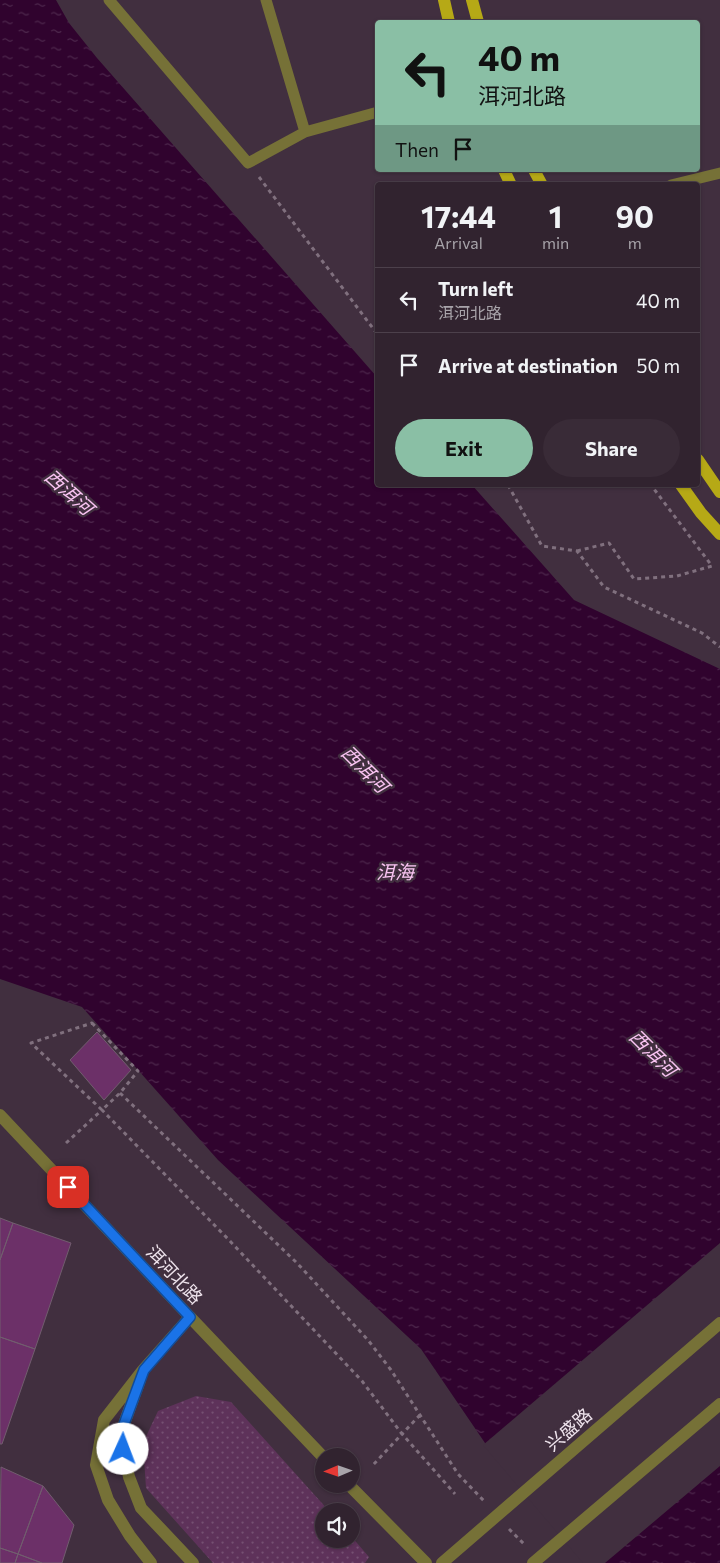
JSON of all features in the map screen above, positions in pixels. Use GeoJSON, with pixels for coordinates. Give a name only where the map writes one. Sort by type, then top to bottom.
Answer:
{"type":"FeatureCollection","features":[{"type":"Feature","properties":{"kind":"main road"},"geometry":{"type":"LineString","coordinates":[[444,0],[449,20]]}},
{"type":"Feature","properties":{"kind":"main road"},"geometry":{"type":"LineString","coordinates":[[472,0],[477,20]]}},
{"type":"Feature","properties":{"kind":"main road"},"geometry":{"type":"LineString","coordinates":[[700,463],[720,492]]}},
{"type":"Feature","properties":{"kind":"main road"},"geometry":{"type":"LineString","coordinates":[[682,487],[701,513],[720,534]]}},
{"type":"Feature","properties":{"kind":"street","name":"洱河北路"},"geometry":{"type":"LineString","coordinates":[[0,1115],[315,1449]]}},
{"type":"Feature","properties":{"kind":"street"},"geometry":{"type":"LineString","coordinates":[[150,1563],[130,1536],[108,1500],[96,1465],[104,1420],[190,1317]]}},
{"type":"Feature","properties":{"kind":"street","name":"兴盛路"},"geometry":{"type":"LineString","coordinates":[[442,1563],[720,1323]]}},
{"type":"Feature","properties":{"kind":"street"},"geometry":{"type":"LineString","coordinates":[[144,1370],[120,1435],[129,1477],[141,1508],[193,1563]]}},
{"type":"Feature","properties":{"kind":"street"},"geometry":{"type":"LineString","coordinates":[[534,1563],[720,1404]]}},
{"type":"Feature","properties":{"kind":"street"},"geometry":{"type":"LineString","coordinates":[[357,1493],[426,1563]]}},
{"type":"Feature","properties":{"kind":"lane"},"geometry":{"type":"LineString","coordinates":[[109,0],[248,163],[305,132],[375,113]]}},
{"type":"Feature","properties":{"kind":"lane"},"geometry":{"type":"LineString","coordinates":[[266,0],[305,132]]}},
{"type":"Feature","properties":{"kind":"lane"},"geometry":{"type":"LineString","coordinates":[[683,182],[720,173]]}},
{"type":"Feature","properties":{"kind":"path"},"geometry":{"type":"LineString","coordinates":[[248,163],[375,330]]}},
{"type":"Feature","properties":{"kind":"path"},"geometry":{"type":"LineString","coordinates":[[509,487],[542,546],[576,551],[609,543],[634,579],[678,576],[712,566],[652,487]]}},
{"type":"Feature","properties":{"kind":"path"},"geometry":{"type":"LineString","coordinates":[[576,551],[604,586],[702,633],[720,647]]}},
{"type":"Feature","properties":{"kind":"path"},"geometry":{"type":"LineString","coordinates":[[66,1143],[102,1110],[120,1093],[138,1071],[92,1023],[31,1043],[102,1110],[228,1239],[362,1381],[402,1434],[455,1494]]}},
{"type":"Feature","properties":{"kind":"path"},"geometry":{"type":"LineString","coordinates":[[120,1093],[297,1263],[368,1340],[391,1370],[458,1474],[490,1508]]}},
{"type":"Feature","properties":{"kind":"path"},"geometry":{"type":"LineString","coordinates":[[373,1465],[420,1416]]}},
{"type":"Feature","properties":{"kind":"path"},"geometry":{"type":"LineString","coordinates":[[503,1522],[528,1549]]}},
{"type":"Feature","properties":{"kind":"shaded area"},"geometry":{"type":"Polygon","coordinates":[[[196,1396],[231,1402],[322,1503],[315,1503],[315,1548],[360,1546],[369,1557],[365,1563],[213,1563],[146,1488],[143,1443],[158,1411],[196,1396]]]}},
{"type":"Feature","properties":{"kind":"water","name":"洱海"},"geometry":{"type":"Polygon","coordinates":[[[0,0],[56,0],[69,23],[97,58],[375,375],[375,487],[474,487],[574,600],[720,669],[720,1563],[587,1563],[485,1443],[421,1349],[218,1160],[82,1007],[0,979],[0,0]]]}},
{"type":"Feature","properties":{"kind":"pier"},"geometry":{"type":"Polygon","coordinates":[[[720,1243],[720,1466],[605,1563],[583,1563],[483,1445],[720,1243]]]}},
{"type":"Feature","properties":{"kind":"building"},"geometry":{"type":"Polygon","coordinates":[[[97,1032],[131,1070],[104,1100],[70,1060],[97,1032]]]}},
{"type":"Feature","properties":{"kind":"building"},"geometry":{"type":"Polygon","coordinates":[[[0,1218],[13,1223],[0,1260],[0,1218]]]}},
{"type":"Feature","properties":{"kind":"building"},"geometry":{"type":"Polygon","coordinates":[[[13,1223],[71,1243],[35,1349],[0,1337],[0,1260],[13,1223]]]}},
{"type":"Feature","properties":{"kind":"building"},"geometry":{"type":"Polygon","coordinates":[[[0,1337],[35,1349],[2,1444],[0,1444],[0,1337]]]}},
{"type":"Feature","properties":{"kind":"building"},"geometry":{"type":"Polygon","coordinates":[[[1,1467],[43,1486],[18,1554],[0,1548],[1,1467]]]}},
{"type":"Feature","properties":{"kind":"building"},"geometry":{"type":"Polygon","coordinates":[[[43,1486],[74,1525],[62,1563],[42,1563],[18,1554],[43,1486]]]}},
{"type":"Feature","properties":{"kind":"building"},"geometry":{"type":"Polygon","coordinates":[[[0,1548],[18,1554],[15,1563],[0,1563],[0,1548]]]}},
{"type":"Feature","properties":{"kind":"building"},"geometry":{"type":"Polygon","coordinates":[[[18,1554],[42,1563],[15,1563],[18,1554]]]}},
{"type":"Feature","properties":{"kind":"route"},"geometry":{"type":"LineString","coordinates":[[68,1187],[190,1317],[144,1370],[120,1435],[123,1449]]}},
{"type":"Feature","properties":{"kind":"water label","name":"西洱河"},"geometry":{"type":"Point","coordinates":[69,492]}},
{"type":"Feature","properties":{"kind":"water label","name":"西洱河"},"geometry":{"type":"Point","coordinates":[365,769]}},
{"type":"Feature","properties":{"kind":"water label","name":"西洱河"},"geometry":{"type":"Point","coordinates":[653,1053]}}]}
